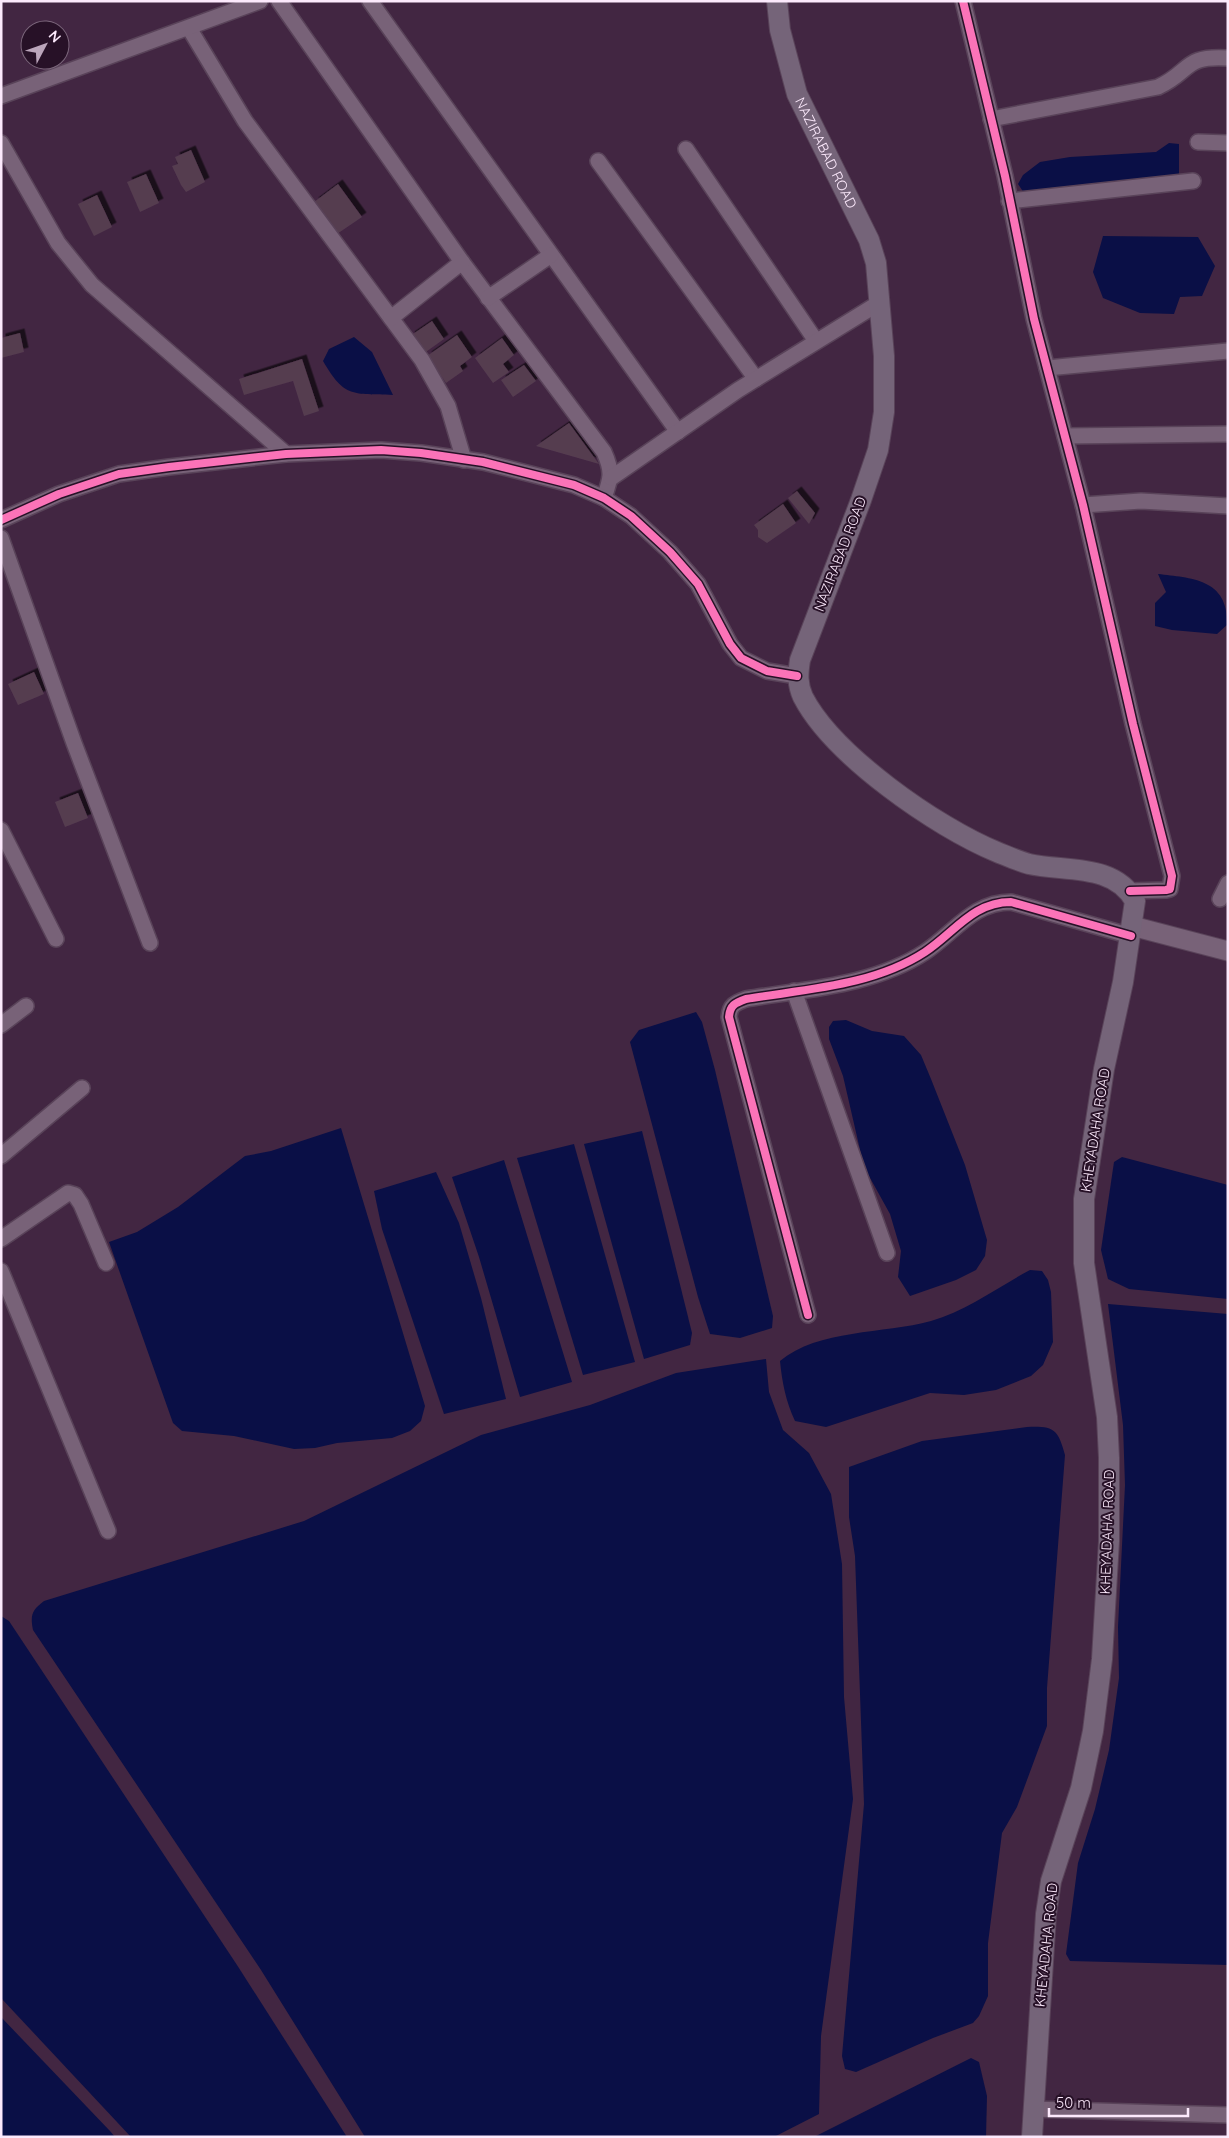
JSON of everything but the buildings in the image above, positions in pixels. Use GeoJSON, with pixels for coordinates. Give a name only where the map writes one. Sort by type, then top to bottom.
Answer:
{"type":"FeatureCollection","features":[{"type":"Feature","properties":{"kind":"main road","name":"NAZIRABAD ROAD"},"geometry":{"type":"LineString","coordinates":[[777,1],[780,30],[797,94],[869,240],[876,263],[884,356],[884,412],[878,450],[842,551],[810,630],[797,676]]}},
{"type":"Feature","properties":{"kind":"main road"},"geometry":{"type":"LineString","coordinates":[[797,676],[803,695],[818,720],[838,743],[870,771],[937,819],[968,839],[1029,864],[1077,870],[1110,878],[1124,884],[1132,914]]}},
{"type":"Feature","properties":{"kind":"main road","name":"KHEYADAHA ROAD"},"geometry":{"type":"LineString","coordinates":[[1032,2137],[1046,1914],[1053,1874],[1081,1788],[1091,1740],[1102,1659],[1109,1540],[1110,1458],[1107,1417],[1084,1263],[1084,1199],[1104,1070],[1132,914]]}},
{"type":"Feature","properties":{"kind":"street"},"geometry":{"type":"LineString","coordinates":[[1,96],[260,1]]}},
{"type":"Feature","properties":{"kind":"street"},"geometry":{"type":"LineString","coordinates":[[279,1],[462,262],[604,452],[610,465],[611,478],[604,498]]}},
{"type":"Feature","properties":{"kind":"street"},"geometry":{"type":"LineString","coordinates":[[370,1],[678,432]]}},
{"type":"Feature","properties":{"kind":"street"},"geometry":{"type":"LineString","coordinates":[[963,1],[1010,201],[1034,318],[1065,436],[1133,724],[1172,876],[1170,889],[1132,914]]}},
{"type":"Feature","properties":{"kind":"street"},"geometry":{"type":"LineString","coordinates":[[189,28],[245,121],[422,360],[448,406],[464,460]]}},
{"type":"Feature","properties":{"kind":"street"},"geometry":{"type":"LineString","coordinates":[[991,119],[1158,87],[1169,82],[1194,60],[1210,57],[1228,58]]}},
{"type":"Feature","properties":{"kind":"street"},"geometry":{"type":"LineString","coordinates":[[1,142],[58,244],[92,285],[286,454]]}},
{"type":"Feature","properties":{"kind":"street"},"geometry":{"type":"LineString","coordinates":[[1198,142],[1228,143]]}},
{"type":"Feature","properties":{"kind":"street"},"geometry":{"type":"LineString","coordinates":[[686,149],[816,341]]}},
{"type":"Feature","properties":{"kind":"street"},"geometry":{"type":"LineString","coordinates":[[598,161],[756,379]]}},
{"type":"Feature","properties":{"kind":"street"},"geometry":{"type":"LineString","coordinates":[[1010,201],[1193,181]]}},
{"type":"Feature","properties":{"kind":"street"},"geometry":{"type":"LineString","coordinates":[[488,298],[551,255]]}},
{"type":"Feature","properties":{"kind":"street"},"geometry":{"type":"LineString","coordinates":[[391,318],[462,262]]}},
{"type":"Feature","properties":{"kind":"street"},"geometry":{"type":"LineString","coordinates":[[611,478],[756,379],[879,303]]}},
{"type":"Feature","properties":{"kind":"street"},"geometry":{"type":"LineString","coordinates":[[1047,368],[1228,351]]}},
{"type":"Feature","properties":{"kind":"street"},"geometry":{"type":"LineString","coordinates":[[1065,436],[1228,434]]}},
{"type":"Feature","properties":{"kind":"street"},"geometry":{"type":"LineString","coordinates":[[1,520],[59,494],[119,474],[286,454],[381,450],[464,460],[574,485],[604,498],[631,516],[670,552],[698,584],[730,644],[741,658],[767,671],[797,676]]}},
{"type":"Feature","properties":{"kind":"street"},"geometry":{"type":"LineString","coordinates":[[1082,505],[1141,501],[1228,506]]}},
{"type":"Feature","properties":{"kind":"street"},"geometry":{"type":"LineString","coordinates":[[1,538],[74,743],[150,943]]}},
{"type":"Feature","properties":{"kind":"street"},"geometry":{"type":"LineString","coordinates":[[1,830],[56,939]]}},
{"type":"Feature","properties":{"kind":"street"},"geometry":{"type":"LineString","coordinates":[[1220,899],[1228,883]]}},
{"type":"Feature","properties":{"kind":"street"},"geometry":{"type":"LineString","coordinates":[[808,1315],[729,1017],[730,1009],[735,1003],[746,999],[855,982],[892,968],[921,954],[942,940],[980,908],[996,902],[1132,914],[1228,951]]}},
{"type":"Feature","properties":{"kind":"street"},"geometry":{"type":"LineString","coordinates":[[794,991],[887,1253]]}},
{"type":"Feature","properties":{"kind":"street"},"geometry":{"type":"LineString","coordinates":[[1,1025],[26,1006]]}},
{"type":"Feature","properties":{"kind":"street"},"geometry":{"type":"LineString","coordinates":[[1,1156],[82,1088]]}},
{"type":"Feature","properties":{"kind":"street"},"geometry":{"type":"LineString","coordinates":[[1,1239],[68,1193],[75,1195],[81,1204],[106,1263]]}},
{"type":"Feature","properties":{"kind":"street"},"geometry":{"type":"LineString","coordinates":[[1,1271],[108,1531]]}},
{"type":"Feature","properties":{"kind":"street"},"geometry":{"type":"LineString","coordinates":[[1033,2109],[1228,2115]]}},
{"type":"Feature","properties":{"kind":"shaded area"},"geometry":{"type":"Polygon","coordinates":[[[1169,143],[1179,144],[1179,180],[1026,196],[1018,184],[1023,175],[1040,162],[1070,157],[1156,152],[1169,143]]]}},
{"type":"Feature","properties":{"kind":"shaded area"},"geometry":{"type":"Polygon","coordinates":[[[1103,236],[1198,237],[1215,266],[1202,296],[1180,297],[1174,314],[1140,313],[1103,298],[1093,272],[1103,236]]]}},
{"type":"Feature","properties":{"kind":"shaded area"},"geometry":{"type":"Polygon","coordinates":[[[354,337],[372,352],[393,395],[351,392],[344,388],[331,373],[323,361],[329,349],[354,337]]]}},
{"type":"Feature","properties":{"kind":"shaded area"},"geometry":{"type":"Polygon","coordinates":[[[1158,574],[1183,577],[1205,583],[1214,589],[1222,598],[1226,609],[1227,625],[1217,634],[1172,630],[1155,626],[1155,603],[1166,592],[1158,574]]]}},
{"type":"Feature","properties":{"kind":"shaded area"},"geometry":{"type":"Polygon","coordinates":[[[696,1012],[702,1022],[715,1070],[773,1316],[772,1328],[740,1338],[710,1334],[698,1297],[630,1042],[639,1030],[696,1012]]]}},
{"type":"Feature","properties":{"kind":"shaded area"},"geometry":{"type":"Polygon","coordinates":[[[846,1020],[872,1031],[904,1036],[921,1055],[965,1165],[987,1240],[985,1256],[976,1270],[956,1280],[910,1296],[898,1277],[901,1251],[890,1214],[864,1167],[843,1076],[829,1039],[829,1027],[833,1021],[846,1020]]]}},
{"type":"Feature","properties":{"kind":"shaded area"},"geometry":{"type":"Polygon","coordinates":[[[341,1128],[425,1406],[421,1421],[410,1431],[392,1438],[294,1449],[234,1436],[182,1431],[173,1423],[109,1242],[137,1232],[178,1207],[245,1156],[271,1151],[341,1128]]]}},
{"type":"Feature","properties":{"kind":"shaded area"},"geometry":{"type":"Polygon","coordinates":[[[642,1131],[692,1333],[690,1345],[644,1359],[584,1144],[642,1131]]]}},
{"type":"Feature","properties":{"kind":"shaded area"},"geometry":{"type":"Polygon","coordinates":[[[574,1144],[635,1362],[583,1375],[517,1158],[574,1144]]]}},
{"type":"Feature","properties":{"kind":"shaded area"},"geometry":{"type":"Polygon","coordinates":[[[1122,1157],[1228,1185],[1228,1299],[1129,1289],[1108,1279],[1101,1250],[1114,1162],[1122,1157]]]}},
{"type":"Feature","properties":{"kind":"shaded area"},"geometry":{"type":"Polygon","coordinates":[[[504,1160],[572,1382],[520,1397],[479,1257],[452,1177],[504,1160]]]}},
{"type":"Feature","properties":{"kind":"shaded area"},"geometry":{"type":"Polygon","coordinates":[[[436,1172],[459,1223],[481,1298],[506,1399],[444,1414],[382,1229],[374,1191],[436,1172]]]}},
{"type":"Feature","properties":{"kind":"shaded area"},"geometry":{"type":"Polygon","coordinates":[[[1030,1270],[1042,1271],[1048,1280],[1051,1292],[1053,1342],[1043,1365],[1031,1376],[996,1390],[964,1395],[930,1393],[826,1427],[795,1421],[785,1392],[780,1361],[795,1351],[813,1343],[832,1338],[913,1325],[944,1317],[1030,1270]]]}},
{"type":"Feature","properties":{"kind":"shaded area"},"geometry":{"type":"Polygon","coordinates":[[[1108,1304],[1228,1314],[1228,1965],[1070,1961],[1066,1954],[1078,1863],[1095,1809],[1109,1750],[1119,1678],[1118,1627],[1125,1485],[1123,1425],[1108,1304]]]}},
{"type":"Feature","properties":{"kind":"shaded area"},"geometry":{"type":"Polygon","coordinates":[[[766,1359],[769,1392],[783,1430],[809,1453],[831,1494],[842,1564],[844,1697],[853,1799],[821,2036],[819,2114],[774,2137],[365,2137],[261,1970],[33,1630],[32,1617],[34,1610],[44,1601],[304,1521],[481,1435],[590,1405],[676,1373],[766,1359]]]}},
{"type":"Feature","properties":{"kind":"shaded area"},"geometry":{"type":"Polygon","coordinates":[[[1027,1427],[1043,1427],[1054,1431],[1060,1440],[1065,1455],[1047,1688],[1047,1726],[1017,1807],[1002,1833],[988,1943],[988,1996],[979,2016],[973,2023],[933,2038],[856,2072],[845,2069],[842,2056],[864,1804],[855,1556],[849,1517],[849,1467],[922,1441],[1027,1427]]]}},
{"type":"Feature","properties":{"kind":"shaded area"},"geometry":{"type":"Polygon","coordinates":[[[1,1616],[9,1621],[237,1965],[347,2137],[131,2137],[1,1998],[1,1616]]]}},
{"type":"Feature","properties":{"kind":"shaded area"},"geometry":{"type":"Polygon","coordinates":[[[1,2017],[110,2131],[115,2137],[1,2137],[1,2017]]]}},
{"type":"Feature","properties":{"kind":"shaded area"},"geometry":{"type":"Polygon","coordinates":[[[971,2058],[979,2062],[987,2096],[986,2137],[814,2137],[971,2058]]]}},
{"type":"Feature","properties":{"kind":"cycle path"},"geometry":{"type":"LineString","coordinates":[[963,1],[1005,176],[1034,319],[1083,505],[1133,724],[1172,876],[1170,889],[1130,891]]}},
{"type":"Feature","properties":{"kind":"cycle path"},"geometry":{"type":"LineString","coordinates":[[1,520],[59,494],[119,474],[169,467],[286,454],[381,450],[421,453],[483,462],[574,485],[604,498],[631,516],[670,552],[698,584],[730,644],[741,658],[767,671],[797,676]]}},
{"type":"Feature","properties":{"kind":"cycle path"},"geometry":{"type":"LineString","coordinates":[[808,1315],[729,1017],[732,1007],[746,999],[815,989],[884,972],[925,952],[975,913],[998,903],[1011,902],[1131,936]]}}]}
